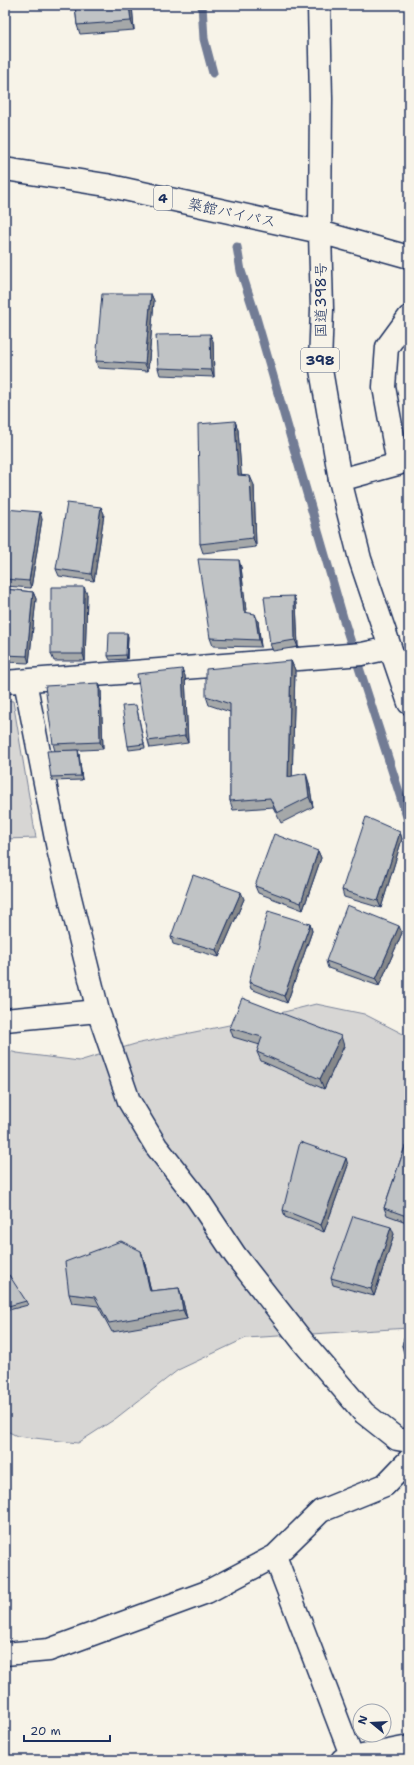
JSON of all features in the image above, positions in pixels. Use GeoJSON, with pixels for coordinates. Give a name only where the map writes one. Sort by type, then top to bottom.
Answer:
{"type":"FeatureCollection","features":[{"type":"Feature","properties":{"kind":"main road","name":"国道398号"},"geometry":{"type":"LineString","coordinates":[[318,5],[321,99],[320,232],[322,309],[320,364],[340,480],[360,559],[409,703]]}},
{"type":"Feature","properties":{"kind":"main road","name":"築館バイパス"},"geometry":{"type":"LineString","coordinates":[[5,170],[106,185],[320,232],[409,257]]}},
{"type":"Feature","properties":{"kind":"main road"},"geometry":{"type":"LineString","coordinates":[[340,480],[398,464],[384,387],[387,347],[409,317]]}},
{"type":"Feature","properties":{"kind":"main road"},"geometry":{"type":"LineString","coordinates":[[390,648],[362,654],[15,682],[98,1011],[129,1101],[156,1146],[197,1198],[235,1255],[304,1343],[364,1413],[397,1439],[409,1441]]}},
{"type":"Feature","properties":{"kind":"main road"},"geometry":{"type":"LineString","coordinates":[[5,1020],[98,1011]]}},
{"type":"Feature","properties":{"kind":"main road"},"geometry":{"type":"LineString","coordinates":[[5,1654],[49,1650],[207,1592],[275,1556],[321,1511],[385,1485],[409,1460]]}},
{"type":"Feature","properties":{"kind":"main road"},"geometry":{"type":"LineString","coordinates":[[275,1556],[349,1759],[409,1746]]}},
{"type":"Feature","properties":{"kind":"shaded area"},"geometry":{"type":"Polygon","coordinates":[[[5,700],[13,701],[36,838],[5,839],[5,700]]]}},
{"type":"Feature","properties":{"kind":"shaded area"},"geometry":{"type":"Polygon","coordinates":[[[316,1004],[364,1014],[409,1037],[409,1328],[246,1338],[178,1370],[115,1419],[78,1443],[17,1436],[5,1430],[5,1050],[17,1053],[79,1061],[135,1044],[244,1022],[316,1004]]]}},
{"type":"Feature","properties":{"kind":"building"},"geometry":{"type":"Polygon","coordinates":[[[75,5],[129,5],[131,21],[77,25],[75,5]]]}},
{"type":"Feature","properties":{"kind":"building"},"geometry":{"type":"Polygon","coordinates":[[[102,294],[151,294],[145,364],[96,361],[102,294]]]}},
{"type":"Feature","properties":{"kind":"building"},"geometry":{"type":"Polygon","coordinates":[[[210,334],[211,370],[158,368],[156,335],[210,334]]]}},
{"type":"Feature","properties":{"kind":"building"},"geometry":{"type":"Polygon","coordinates":[[[235,421],[238,475],[250,476],[253,538],[200,544],[198,424],[235,421]]]}},
{"type":"Feature","properties":{"kind":"building"},"geometry":{"type":"Polygon","coordinates":[[[67,503],[101,507],[91,574],[56,569],[67,503]]]}},
{"type":"Feature","properties":{"kind":"building"},"geometry":{"type":"Polygon","coordinates":[[[5,509],[40,512],[29,581],[5,579],[5,509]]]}},
{"type":"Feature","properties":{"kind":"building"},"geometry":{"type":"Polygon","coordinates":[[[198,559],[239,560],[244,612],[255,614],[259,640],[210,638],[198,559]]]}},
{"type":"Feature","properties":{"kind":"building"},"geometry":{"type":"Polygon","coordinates":[[[51,587],[84,587],[83,654],[51,654],[51,587]]]}},
{"type":"Feature","properties":{"kind":"building"},"geometry":{"type":"Polygon","coordinates":[[[5,589],[33,592],[27,656],[5,655],[5,589]]]}},
{"type":"Feature","properties":{"kind":"building"},"geometry":{"type":"Polygon","coordinates":[[[294,596],[295,640],[270,644],[264,597],[294,596]]]}},
{"type":"Feature","properties":{"kind":"building"},"geometry":{"type":"Polygon","coordinates":[[[109,633],[127,633],[126,655],[108,656],[109,633]]]}},
{"type":"Feature","properties":{"kind":"building"},"geometry":{"type":"Polygon","coordinates":[[[291,661],[288,777],[306,773],[309,797],[277,813],[270,798],[230,801],[230,704],[206,696],[206,669],[291,661]]]}},
{"type":"Feature","properties":{"kind":"building"},"geometry":{"type":"Polygon","coordinates":[[[182,669],[185,736],[148,741],[137,674],[182,669]]]}},
{"type":"Feature","properties":{"kind":"building"},"geometry":{"type":"Polygon","coordinates":[[[99,683],[100,742],[53,744],[45,686],[99,683]]]}},
{"type":"Feature","properties":{"kind":"building"},"geometry":{"type":"Polygon","coordinates":[[[136,705],[144,744],[128,746],[122,706],[136,705]]]}},
{"type":"Feature","properties":{"kind":"building"},"geometry":{"type":"Polygon","coordinates":[[[78,750],[81,776],[51,777],[47,751],[78,750]]]}},
{"type":"Feature","properties":{"kind":"building"},"geometry":{"type":"Polygon","coordinates":[[[366,817],[400,832],[378,901],[342,890],[366,817]]]}},
{"type":"Feature","properties":{"kind":"building"},"geometry":{"type":"Polygon","coordinates":[[[274,834],[318,851],[301,903],[255,886],[274,834]]]}},
{"type":"Feature","properties":{"kind":"building"},"geometry":{"type":"Polygon","coordinates":[[[193,875],[241,892],[216,950],[171,937],[193,875]]]}},
{"type":"Feature","properties":{"kind":"building"},"geometry":{"type":"Polygon","coordinates":[[[347,905],[399,926],[376,979],[326,961],[347,905]]]}},
{"type":"Feature","properties":{"kind":"building"},"geometry":{"type":"Polygon","coordinates":[[[268,911],[310,924],[284,996],[249,982],[268,911]]]}},
{"type":"Feature","properties":{"kind":"building"},"geometry":{"type":"Polygon","coordinates":[[[242,998],[341,1036],[320,1079],[257,1052],[262,1037],[230,1028],[242,998]]]}},
{"type":"Feature","properties":{"kind":"building"},"geometry":{"type":"Polygon","coordinates":[[[409,1135],[409,1217],[384,1208],[409,1135]]]}},
{"type":"Feature","properties":{"kind":"building"},"geometry":{"type":"Polygon","coordinates":[[[300,1142],[346,1158],[321,1225],[283,1210],[300,1142]]]}},
{"type":"Feature","properties":{"kind":"building"},"geometry":{"type":"Polygon","coordinates":[[[353,1216],[391,1227],[371,1289],[331,1278],[353,1216]]]}},
{"type":"Feature","properties":{"kind":"building"},"geometry":{"type":"Polygon","coordinates":[[[121,1241],[141,1251],[150,1291],[179,1288],[183,1310],[109,1323],[95,1297],[69,1294],[65,1262],[121,1241]]]}},
{"type":"Feature","properties":{"kind":"building"},"geometry":{"type":"Polygon","coordinates":[[[9,1275],[26,1301],[5,1307],[5,1276],[9,1275]]]}},
{"type":"Feature","properties":{"kind":"building"},"geometry":{"type":"Polygon","coordinates":[[[409,1320],[409,1348],[402,1346],[409,1320]]]}},
{"type":"Feature","properties":{"kind":"waterway"},"geometry":{"type":"LineString","coordinates":[[202,5],[204,39],[213,73]]}},
{"type":"Feature","properties":{"kind":"waterway"},"geometry":{"type":"LineString","coordinates":[[237,247],[241,271],[255,314],[344,621],[409,823]]}}]}
